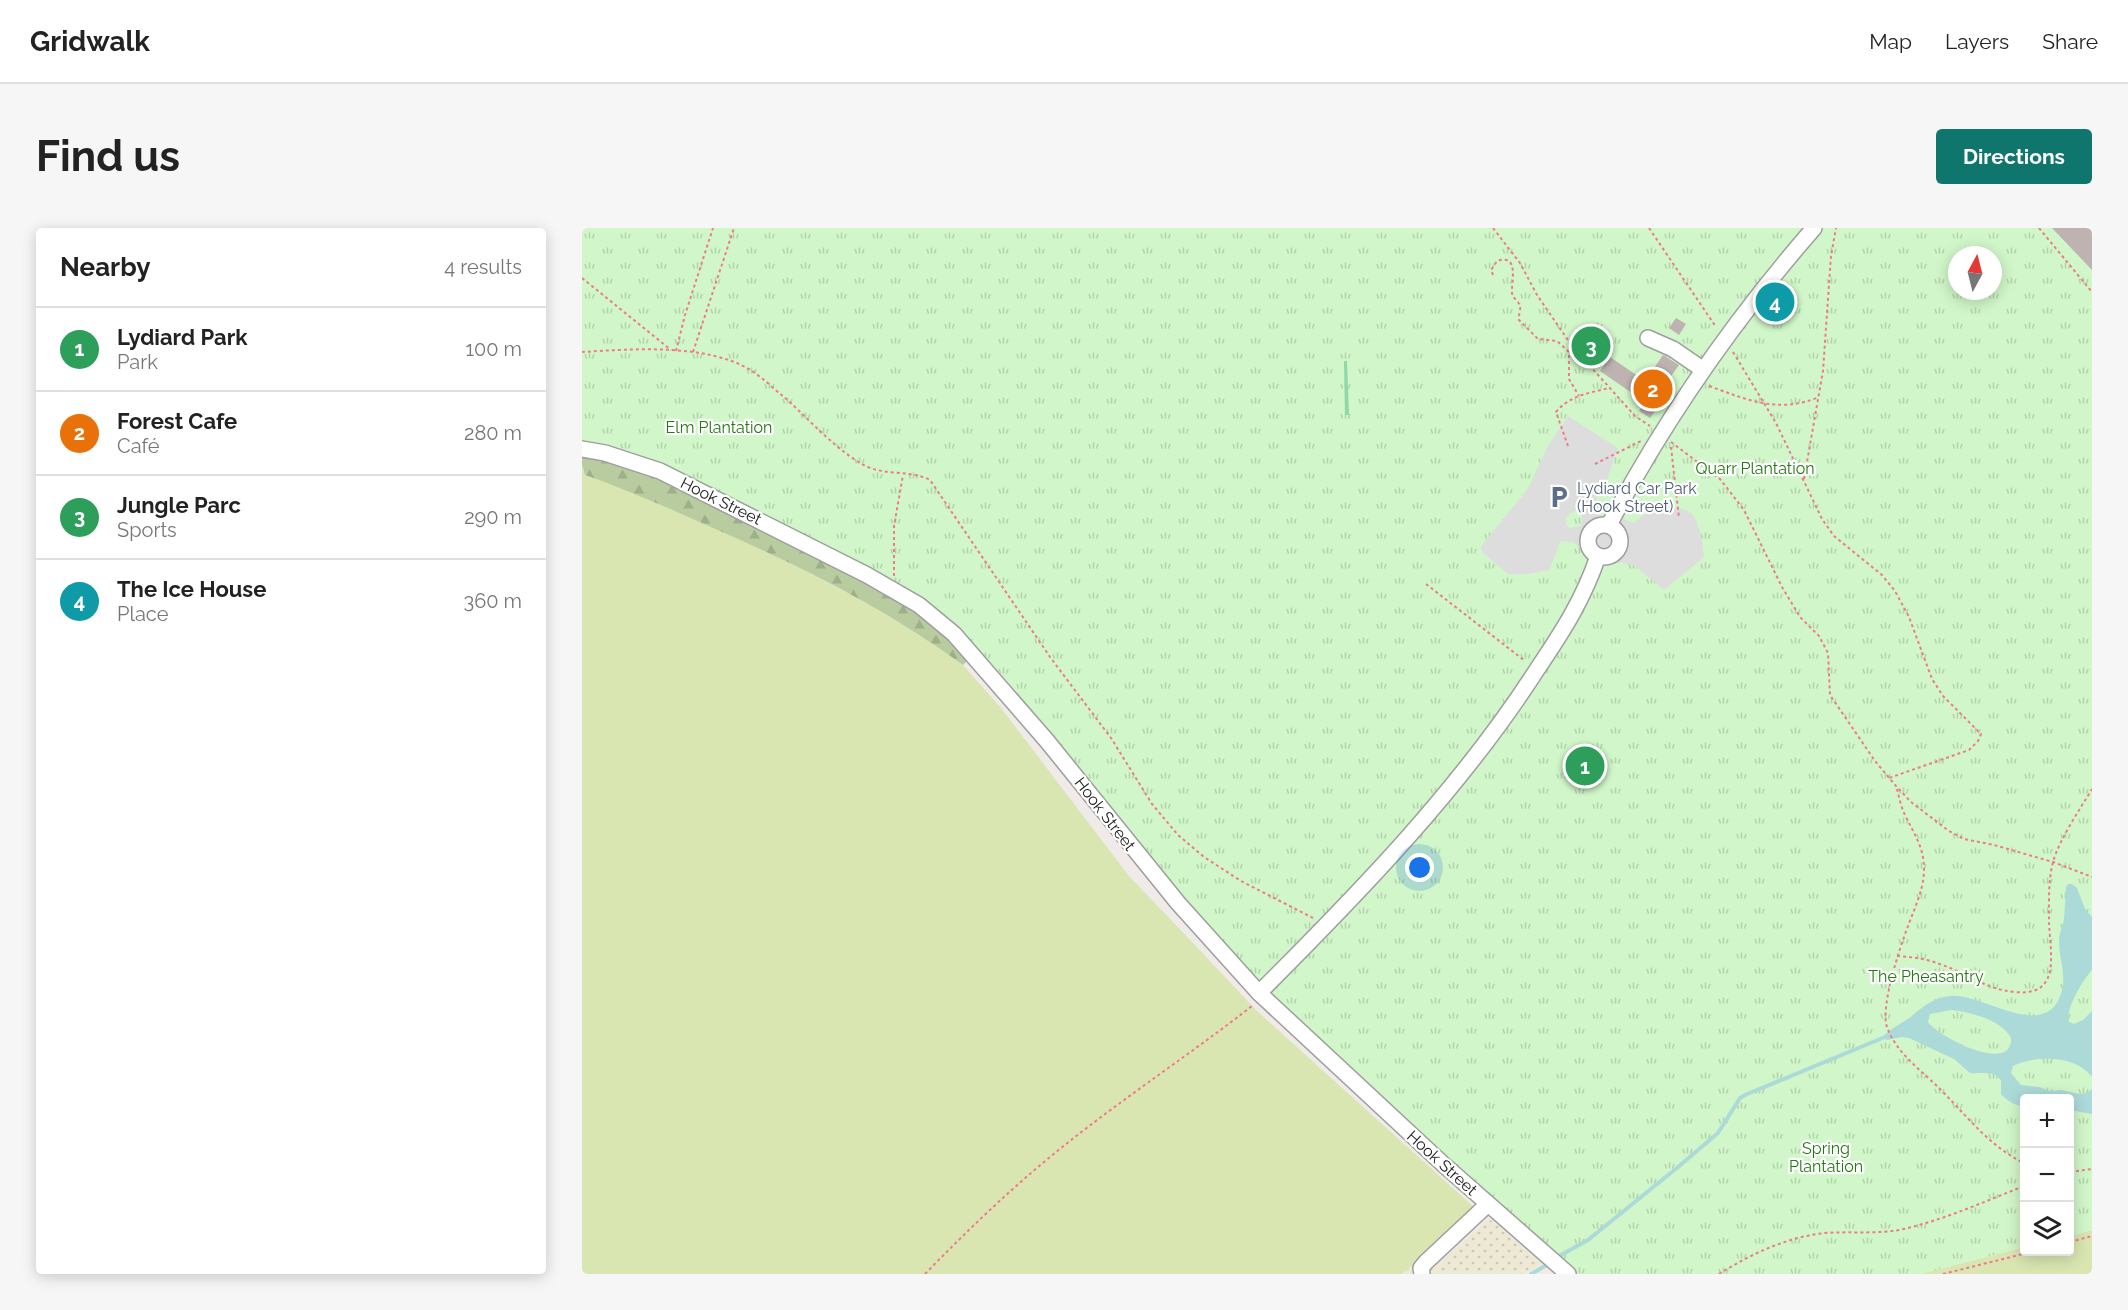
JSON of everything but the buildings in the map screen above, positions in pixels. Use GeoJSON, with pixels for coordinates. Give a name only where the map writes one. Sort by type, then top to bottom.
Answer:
{"type":"FeatureCollection","features":[{"type":"Feature","properties":{"kind":"street"},"geometry":{"type":"LineString","coordinates":[[1609,525],[1665,438],[1699,374],[1724,338],[1815,228]]}},
{"type":"Feature","properties":{"kind":"street"},"geometry":{"type":"LineString","coordinates":[[1648,338],[1673,349],[1699,374]]}},
{"type":"Feature","properties":{"kind":"street","name":"Hook Street"},"geometry":{"type":"LineString","coordinates":[[582,449],[605,453],[660,471],[886,585],[936,618],[971,652],[1005,691],[1172,895],[1261,995],[1488,1204],[1568,1274]]}},
{"type":"Feature","properties":{"kind":"street"},"geometry":{"type":"LineString","coordinates":[[1599,525],[1609,525],[1619,533],[1620,547],[1610,556],[1599,556],[1590,549],[1589,535],[1599,525]]}},
{"type":"Feature","properties":{"kind":"street"},"geometry":{"type":"LineString","coordinates":[[1261,995],[1432,810],[1512,709],[1577,609],[1599,556]]}},
{"type":"Feature","properties":{"kind":"street"},"geometry":{"type":"LineString","coordinates":[[1422,1274],[1421,1268],[1426,1262],[1488,1204]]}},
{"type":"Feature","properties":{"kind":"path"},"geometry":{"type":"LineString","coordinates":[[676,351],[713,228]]}},
{"type":"Feature","properties":{"kind":"path"},"geometry":{"type":"LineString","coordinates":[[693,352],[734,228]]}},
{"type":"Feature","properties":{"kind":"path"},"geometry":{"type":"LineString","coordinates":[[1492,228],[1520,263],[1552,318],[1572,346],[1635,416],[1720,479],[1744,510],[1788,597],[1800,617],[1819,636],[1828,653],[1830,695],[1896,786],[1911,802],[1949,831],[1964,839],[2053,862],[2092,877]]}},
{"type":"Feature","properties":{"kind":"path"},"geometry":{"type":"LineString","coordinates":[[1649,228],[1724,338],[1764,403],[1822,519],[1834,536],[1882,575],[1895,591],[1909,617],[1932,679],[1943,696],[1981,734],[1969,750],[1889,778]]}},
{"type":"Feature","properties":{"kind":"path"},"geometry":{"type":"LineString","coordinates":[[1804,479],[1824,371],[1831,256],[1836,228]]}},
{"type":"Feature","properties":{"kind":"path"},"geometry":{"type":"LineString","coordinates":[[2039,228],[2092,292]]}},
{"type":"Feature","properties":{"kind":"path"},"geometry":{"type":"LineString","coordinates":[[1493,275],[1491,270],[1497,261],[1509,262],[1514,273],[1513,295],[1520,306],[1519,320],[1538,339],[1557,341],[1569,352],[1569,379],[1579,396]]}},
{"type":"Feature","properties":{"kind":"path"},"geometry":{"type":"LineString","coordinates":[[582,278],[671,350]]}},
{"type":"Feature","properties":{"kind":"path"},"geometry":{"type":"LineString","coordinates":[[582,352],[671,350],[693,352],[729,361],[752,371],[785,398],[819,431],[861,464],[879,471],[930,480],[1050,657],[1111,738],[1152,804],[1178,835],[1204,857],[1241,881],[1327,924]]}},
{"type":"Feature","properties":{"kind":"path"},"geometry":{"type":"LineString","coordinates":[[1699,374],[1730,393],[1764,403],[1788,406],[1819,398]]}},
{"type":"Feature","properties":{"kind":"path"},"geometry":{"type":"LineString","coordinates":[[1568,446],[1556,412],[1579,396],[1609,387]]}},
{"type":"Feature","properties":{"kind":"path"},"geometry":{"type":"LineString","coordinates":[[1595,464],[1643,440],[1665,438]]}},
{"type":"Feature","properties":{"kind":"path"},"geometry":{"type":"LineString","coordinates":[[1665,438],[1679,518]]}},
{"type":"Feature","properties":{"kind":"path"},"geometry":{"type":"LineString","coordinates":[[893,558],[894,525],[903,475]]}},
{"type":"Feature","properties":{"kind":"path"},"geometry":{"type":"LineString","coordinates":[[1426,584],[1537,670]]}},
{"type":"Feature","properties":{"kind":"path"},"geometry":{"type":"LineString","coordinates":[[1896,786],[1904,813],[1917,834],[1923,852],[1924,871],[1923,886],[1897,956],[1888,1000],[1887,1028],[1900,1049],[1979,1131],[1997,1147],[2020,1160]]}},
{"type":"Feature","properties":{"kind":"path"},"geometry":{"type":"LineString","coordinates":[[1897,956],[1919,958],[1942,965],[1988,986],[2012,992],[2029,993],[2040,990],[2048,978],[2052,963],[2049,923],[2053,862],[2092,789]]}},
{"type":"Feature","properties":{"kind":"path"},"geometry":{"type":"LineString","coordinates":[[925,1274],[982,1217],[1045,1161],[1261,995]]}},
{"type":"Feature","properties":{"kind":"path"},"geometry":{"type":"LineString","coordinates":[[2074,1171],[2092,1169]]}},
{"type":"Feature","properties":{"kind":"path"},"geometry":{"type":"LineString","coordinates":[[1719,1274],[1739,1262],[1794,1239],[1825,1233],[1885,1232],[1908,1228],[2020,1188]]}},
{"type":"Feature","properties":{"kind":"path"},"geometry":{"type":"LineString","coordinates":[[2074,1241],[2092,1236]]}},
{"type":"Feature","properties":{"kind":"path"},"geometry":{"type":"LineString","coordinates":[[1943,1274],[2020,1254]]}},
{"type":"Feature","properties":{"kind":"shaded area","name":"Lydiard Car Park (Hook Street)"},"geometry":{"type":"Polygon","coordinates":[[[1568,416],[1618,448],[1608,477],[1594,505],[1598,515],[1622,518],[1633,523],[1644,515],[1668,507],[1687,510],[1694,516],[1701,535],[1704,557],[1664,590],[1635,566],[1621,562],[1608,565],[1599,562],[1573,542],[1561,541],[1549,570],[1528,574],[1508,574],[1483,553],[1481,546],[1527,490],[1548,446],[1568,416]],[[1578,511],[1572,512],[1566,518],[1566,525],[1570,528],[1581,526],[1582,514],[1578,511]]]}},
{"type":"Feature","properties":{"kind":"shaded area"},"geometry":{"type":"Polygon","coordinates":[[[1488,1220],[1493,1221],[1543,1264],[1523,1274],[1402,1274],[1422,1257],[1429,1271],[1488,1220]]]}},
{"type":"Feature","properties":{"kind":"green space"},"geometry":{"type":"Polygon","coordinates":[[[582,228],[2092,228],[2092,1230],[2074,1235],[2074,1094],[2020,1094],[2020,1248],[1921,1274],[1578,1274],[1333,1057],[1208,932],[1159,867],[997,669],[951,622],[926,604],[705,487],[582,444],[582,228]]]}},
{"type":"Feature","properties":{"kind":"green space"},"geometry":{"type":"Polygon","coordinates":[[[1344,361],[1347,361],[1349,415],[1345,415],[1344,361]]]}},
{"type":"Feature","properties":{"kind":"green space"},"geometry":{"type":"Polygon","coordinates":[[[582,452],[626,461],[867,575],[945,632],[967,661],[963,665],[875,608],[783,560],[653,502],[585,475],[582,452]]]}},
{"type":"Feature","properties":{"kind":"green space"},"geometry":{"type":"Polygon","coordinates":[[[582,465],[585,475],[628,490],[766,551],[859,599],[926,638],[963,665],[1001,708],[1129,876],[1258,1012],[1476,1209],[1402,1274],[582,1274],[582,465]]]}},
{"type":"Feature","properties":{"kind":"green space"},"geometry":{"type":"Polygon","coordinates":[[[2092,1230],[2092,1274],[1921,1274],[2020,1248],[2020,1256],[2074,1256],[2074,1235],[2092,1230]]]}},
{"type":"Feature","properties":{"kind":"water"},"geometry":{"type":"Polygon","coordinates":[[[2072,884],[2077,888],[2085,909],[2092,917],[2092,970],[2076,995],[2068,1016],[2069,1022],[2074,1024],[2083,1020],[2092,1011],[2092,1077],[2076,1064],[2055,1059],[2022,1062],[2013,1066],[2011,1073],[2021,1085],[2050,1091],[2061,1090],[2080,1094],[2092,1089],[2092,1114],[2074,1111],[2074,1094],[2020,1094],[2020,1106],[2001,1094],[2001,1080],[1994,1075],[1970,1073],[1954,1059],[1909,1038],[1887,1040],[1883,1038],[1888,1032],[1927,1005],[1950,996],[1964,997],[2029,1015],[2043,1014],[2055,1006],[2062,990],[2063,972],[2059,941],[2064,919],[2066,887],[2072,884]],[[1951,1010],[1930,1014],[1928,1022],[1945,1036],[1974,1050],[2000,1053],[2008,1049],[2011,1038],[2007,1032],[1993,1022],[1976,1015],[1951,1010]]]}},
{"type":"Feature","properties":{"kind":"waterway"},"geometry":{"type":"LineString","coordinates":[[1561,1255],[1588,1240],[1718,1133],[1740,1098],[1885,1037]]}},
{"type":"Feature","properties":{"kind":"waterway"},"geometry":{"type":"LineString","coordinates":[[1531,1274],[1545,1266]]}},
{"type":"Feature","properties":{"kind":"place","name":"The Ice House"},"geometry":{"type":"Point","coordinates":[1775,302]}},
{"type":"Feature","properties":{"kind":"place","name":"Jungle Parc"},"geometry":{"type":"Point","coordinates":[1591,346]}},
{"type":"Feature","properties":{"kind":"place","name":"Forest Cafe"},"geometry":{"type":"Point","coordinates":[1653,389]}},
{"type":"Feature","properties":{"kind":"place","name":"Lydiard Car Park (Hook Street)"},"geometry":{"type":"Point","coordinates":[1559,497]}},
{"type":"Feature","properties":{"kind":"place","name":"Lydiard Park"},"geometry":{"type":"Point","coordinates":[1585,766]}},
{"type":"Feature","properties":{"kind":"park label","name":"Elm Plantation"},"geometry":{"type":"Point","coordinates":[719,427]}},
{"type":"Feature","properties":{"kind":"park label","name":"Quarr Plantation"},"geometry":{"type":"Point","coordinates":[1755,468]}},
{"type":"Feature","properties":{"kind":"park label","name":"The Pheasantry"},"geometry":{"type":"Point","coordinates":[1926,976]}},
{"type":"Feature","properties":{"kind":"park label","name":"Spring Plantation"},"geometry":{"type":"Point","coordinates":[1826,1157]}}]}
